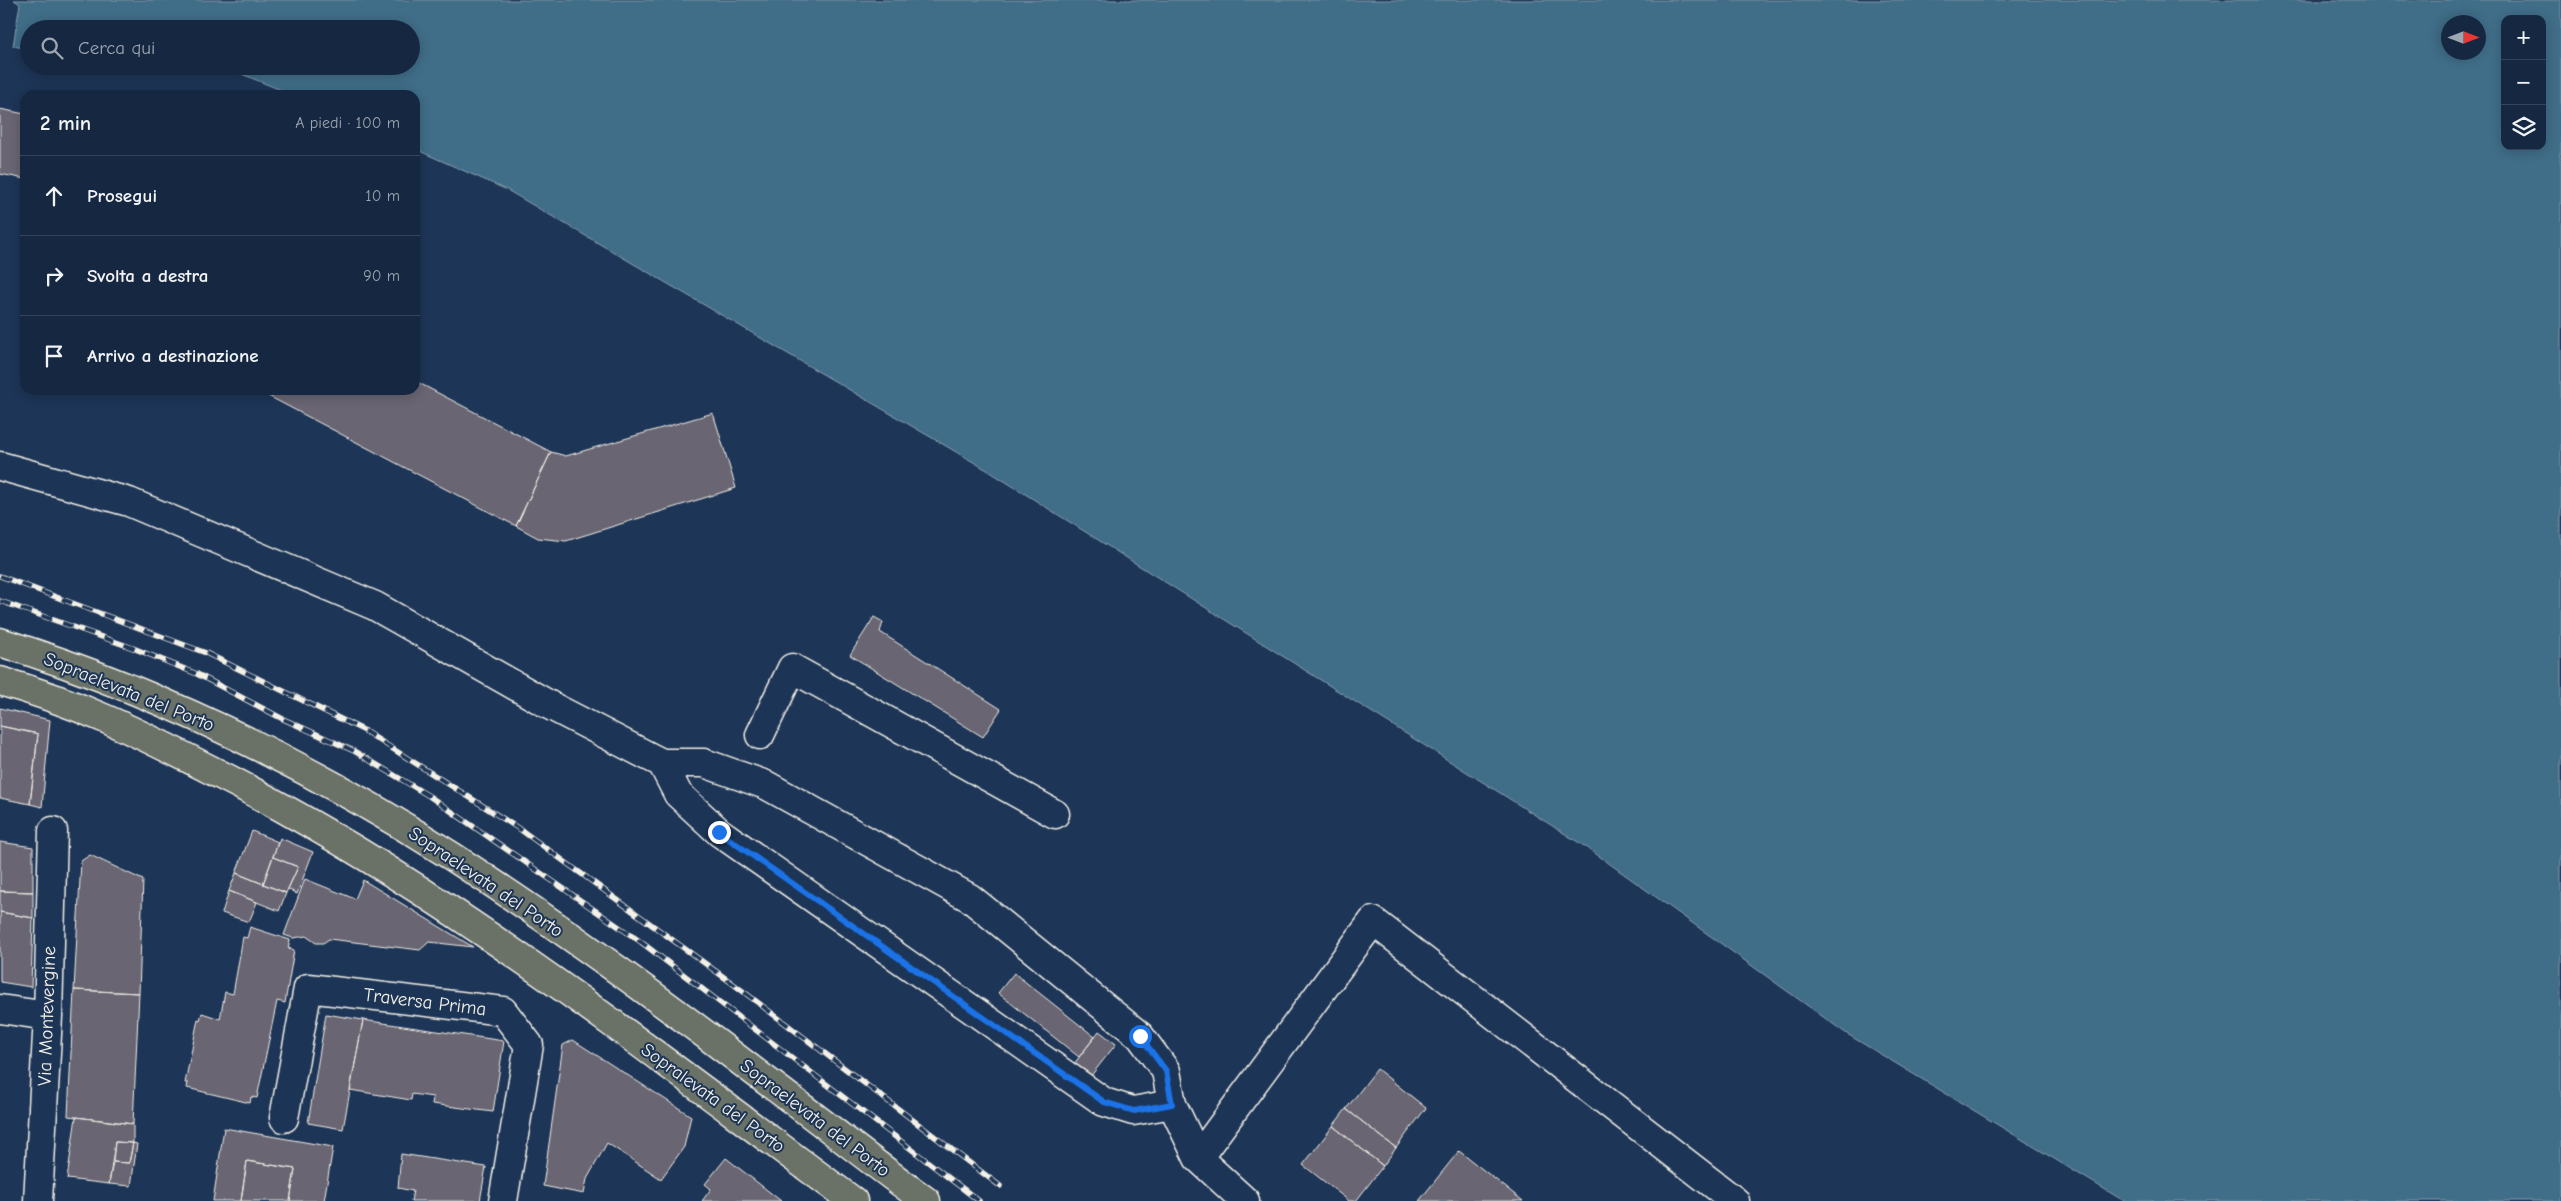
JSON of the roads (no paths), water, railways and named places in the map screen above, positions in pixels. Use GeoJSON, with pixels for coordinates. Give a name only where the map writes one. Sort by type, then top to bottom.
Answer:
{"type":"FeatureCollection","features":[{"type":"Feature","properties":{"kind":"main road","name":"Sopraelevata del Porto"},"geometry":{"type":"LineString","coordinates":[[0,642],[98,676],[250,742],[384,815],[454,858],[581,946],[759,1075],[926,1201]]}},
{"type":"Feature","properties":{"kind":"main road","name":"Sopraelevata del Porto"},"geometry":{"type":"LineString","coordinates":[[0,681],[32,690],[112,720],[276,802],[411,882],[499,942],[573,996]]}},
{"type":"Feature","properties":{"kind":"main road","name":"Sopralevata del Porto"},"geometry":{"type":"LineString","coordinates":[[573,996],[853,1201]]}},
{"type":"Feature","properties":{"kind":"street"},"geometry":{"type":"LineString","coordinates":[[0,466],[129,502],[375,606],[551,706],[662,763],[704,763],[766,785],[970,898],[1140,1036],[1166,1071],[1172,1104],[1198,1158],[1245,1201]]}},
{"type":"Feature","properties":{"kind":"street"},"geometry":{"type":"LineString","coordinates":[[760,736],[792,668],[1055,814]]}},
{"type":"Feature","properties":{"kind":"street"},"geometry":{"type":"LineString","coordinates":[[662,763],[678,794],[719,832],[1104,1102],[1134,1111],[1172,1104]]}},
{"type":"Feature","properties":{"kind":"street","name":"Via Montevergine"},"geometry":{"type":"LineString","coordinates":[[38,1201],[48,1016],[53,831]]}},
{"type":"Feature","properties":{"kind":"street"},"geometry":{"type":"LineString","coordinates":[[1198,1158],[1373,921],[1735,1201]]}},
{"type":"Feature","properties":{"kind":"street","name":"Traversa Prima"},"geometry":{"type":"LineString","coordinates":[[284,1118],[308,988],[503,1011],[528,1045],[503,1201]]}},
{"type":"Feature","properties":{"kind":"street"},"geometry":{"type":"LineString","coordinates":[[0,1009],[48,1016]]}},
{"type":"Feature","properties":{"kind":"water"},"geometry":{"type":"Polygon","coordinates":[[[14,0],[2561,0],[2561,1201],[2124,1201],[1847,1034],[1589,849],[987,470],[507,190],[420,151],[420,90],[281,90],[244,75],[420,75],[420,20],[20,20],[20,47],[13,46],[20,4],[14,0]]]}},
{"type":"Feature","properties":{"kind":"railway"},"geometry":{"type":"LineString","coordinates":[[0,576],[206,653],[363,730],[521,830],[732,983],[1000,1186]]}},
{"type":"Feature","properties":{"kind":"railway"},"geometry":{"type":"LineString","coordinates":[[0,601],[133,648],[197,674],[281,718],[354,751],[429,796],[641,942],[979,1201]]}}]}
